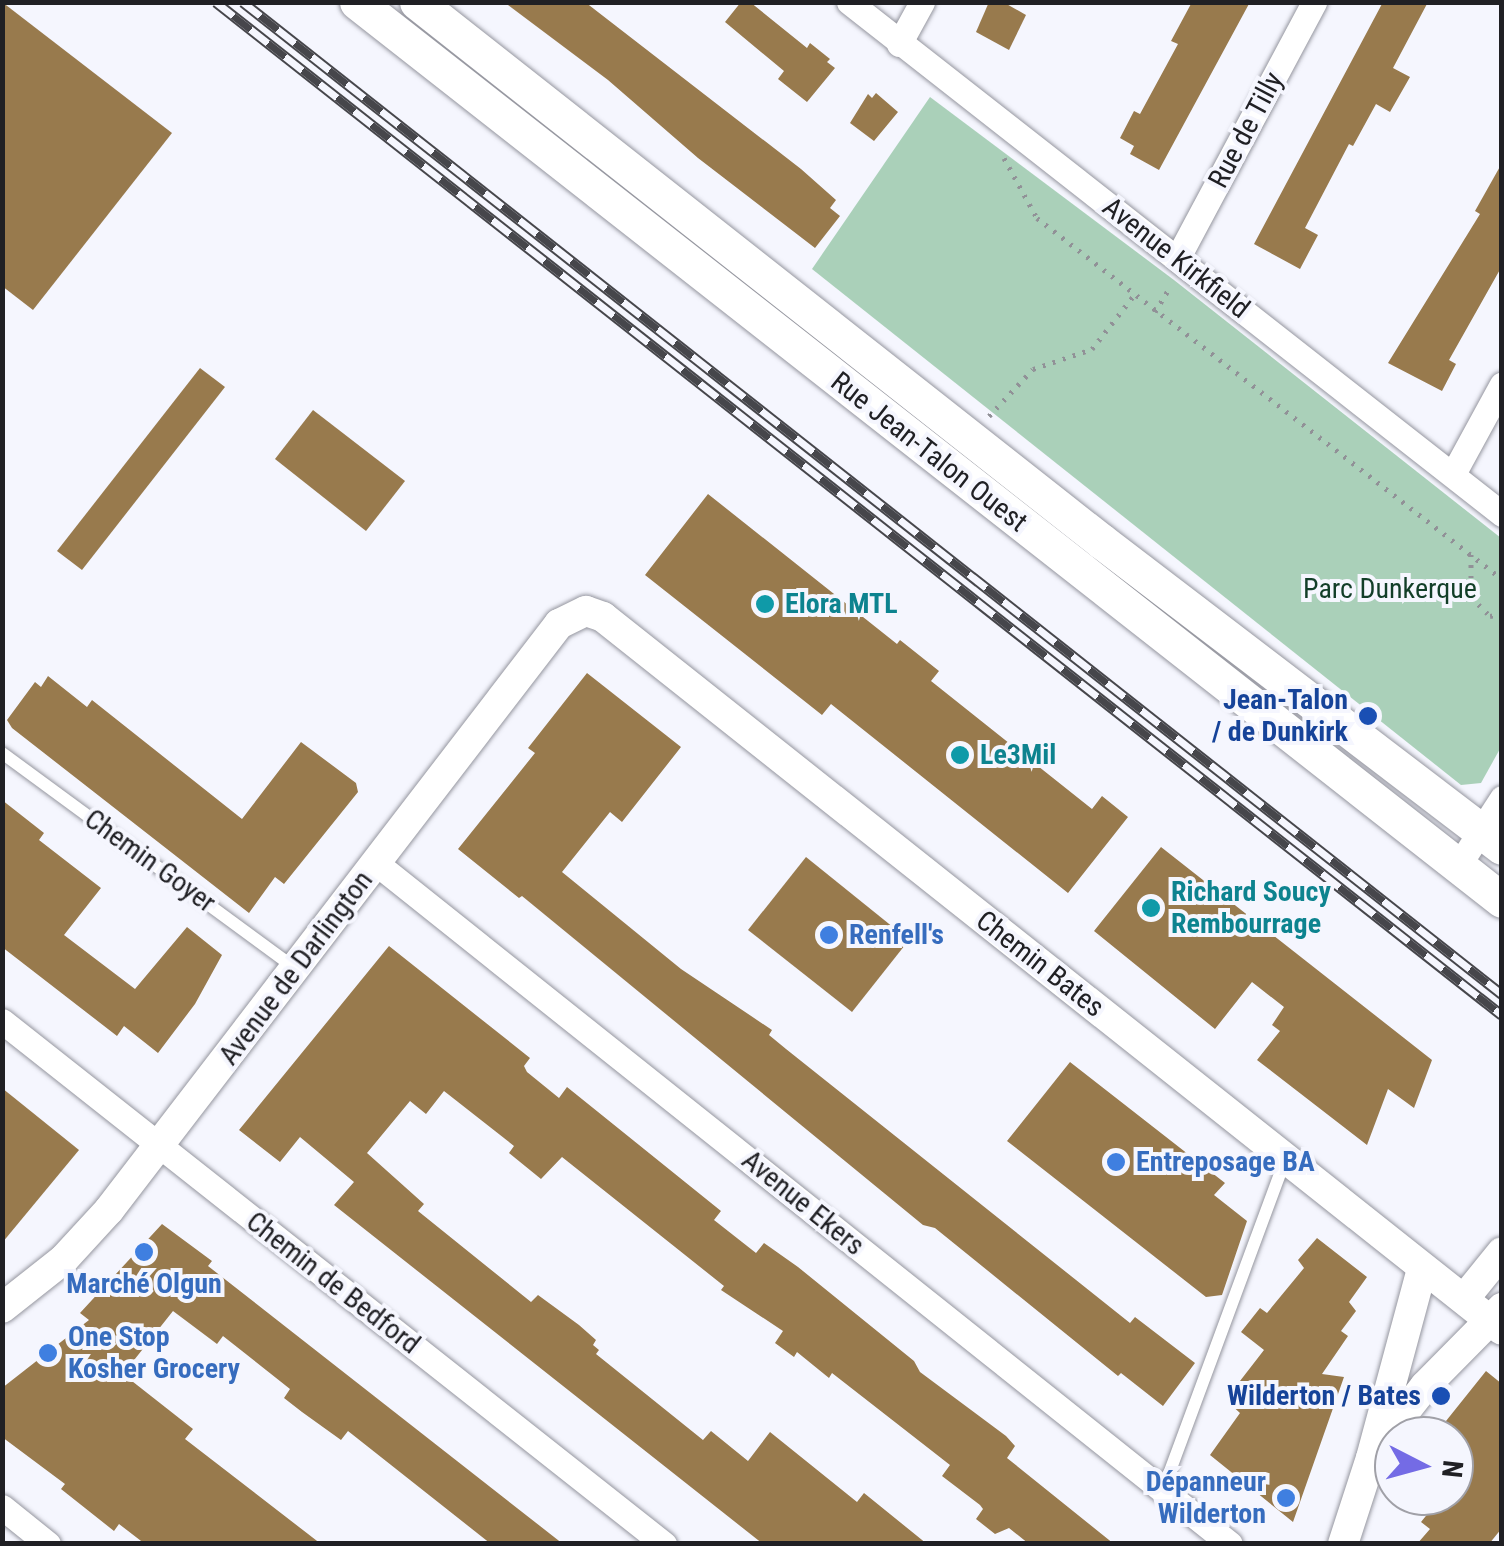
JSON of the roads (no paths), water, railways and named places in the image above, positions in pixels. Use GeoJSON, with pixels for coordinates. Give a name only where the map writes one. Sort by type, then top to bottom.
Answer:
{"type":"FeatureCollection","features":[{"type":"Feature","properties":{"kind":"main road","name":"Rue Jean-Talon Ouest"},"geometry":{"type":"LineString","coordinates":[[358,2],[1502,900]]}},
{"type":"Feature","properties":{"kind":"main road","name":"Rue Jean-Talon Ouest"},"geometry":{"type":"LineString","coordinates":[[418,2],[1085,529],[1492,839]]}},
{"type":"Feature","properties":{"kind":"street","name":"Avenue Kirkfield"},"geometry":{"type":"LineString","coordinates":[[849,2],[1176,269],[1502,514]]}},
{"type":"Feature","properties":{"kind":"street"},"geometry":{"type":"LineString","coordinates":[[899,44],[922,2]]}},
{"type":"Feature","properties":{"kind":"street","name":"Rue de Tilly"},"geometry":{"type":"LineString","coordinates":[[1176,269],[1314,2]]}},
{"type":"Feature","properties":{"kind":"street"},"geometry":{"type":"LineString","coordinates":[[1453,474],[1502,384]]}},
{"type":"Feature","properties":{"kind":"street","name":"Chemin Bates"},"geometry":{"type":"LineString","coordinates":[[574,614],[586,611],[603,617],[1422,1269],[1498,1319]]}},
{"type":"Feature","properties":{"kind":"street","name":"Avenue de Darlington"},"geometry":{"type":"LineString","coordinates":[[2,1308],[64,1259],[160,1146],[559,624],[574,614]]}},
{"type":"Feature","properties":{"kind":"street"},"geometry":{"type":"LineString","coordinates":[[1458,866],[1492,839],[1502,798]]}},
{"type":"Feature","properties":{"kind":"street","name":"Avenue Ekers"},"geometry":{"type":"LineString","coordinates":[[376,863],[1230,1544]]}},
{"type":"Feature","properties":{"kind":"street","name":"Chemin de Bedford"},"geometry":{"type":"LineString","coordinates":[[2,1021],[664,1544]]}},
{"type":"Feature","properties":{"kind":"street"},"geometry":{"type":"LineString","coordinates":[[1464,1299],[1502,1252]]}},
{"type":"Feature","properties":{"kind":"street"},"geometry":{"type":"LineString","coordinates":[[1343,1544],[1372,1458],[1422,1269]]}},
{"type":"Feature","properties":{"kind":"street"},"geometry":{"type":"LineString","coordinates":[[1372,1458],[1425,1386],[1498,1319]]}},
{"type":"Feature","properties":{"kind":"street"},"geometry":{"type":"LineString","coordinates":[[2,1507],[48,1544]]}},
{"type":"Feature","properties":{"kind":"lane","name":"Chemin Goyer"},"geometry":{"type":"LineString","coordinates":[[2,754],[296,969]]}},
{"type":"Feature","properties":{"kind":"lane"},"geometry":{"type":"LineString","coordinates":[[1163,1490],[1285,1160]]}},
{"type":"Feature","properties":{"kind":"railway"},"geometry":{"type":"LineString","coordinates":[[216,2],[1502,1015]]}},
{"type":"Feature","properties":{"kind":"railway"},"geometry":{"type":"LineString","coordinates":[[243,2],[1502,994]]}},
{"type":"Feature","properties":{"kind":"place","name":"Elora MTL"},"geometry":{"type":"Point","coordinates":[765,604]}},
{"type":"Feature","properties":{"kind":"place","name":"Jean-Talon / de Dunkirk"},"geometry":{"type":"Point","coordinates":[1368,716]}},
{"type":"Feature","properties":{"kind":"place","name":"Le3Mil"},"geometry":{"type":"Point","coordinates":[960,755]}},
{"type":"Feature","properties":{"kind":"place","name":"Richard Soucy Rembourrage"},"geometry":{"type":"Point","coordinates":[1151,908]}},
{"type":"Feature","properties":{"kind":"place","name":"Renfell's"},"geometry":{"type":"Point","coordinates":[829,935]}},
{"type":"Feature","properties":{"kind":"place","name":"Entreposage BA"},"geometry":{"type":"Point","coordinates":[1116,1162]}},
{"type":"Feature","properties":{"kind":"place","name":"Marché Olgun"},"geometry":{"type":"Point","coordinates":[144,1252]}},
{"type":"Feature","properties":{"kind":"place","name":"One Stop Kosher Grocery"},"geometry":{"type":"Point","coordinates":[48,1353]}},
{"type":"Feature","properties":{"kind":"place","name":"Wilderton / Bates"},"geometry":{"type":"Point","coordinates":[1441,1396]}},
{"type":"Feature","properties":{"kind":"place","name":"Dépanneur Wilderton"},"geometry":{"type":"Point","coordinates":[1286,1498]}},
{"type":"Feature","properties":{"kind":"park label","name":"Parc Dunkerque"},"geometry":{"type":"Point","coordinates":[1390,589]}}]}
